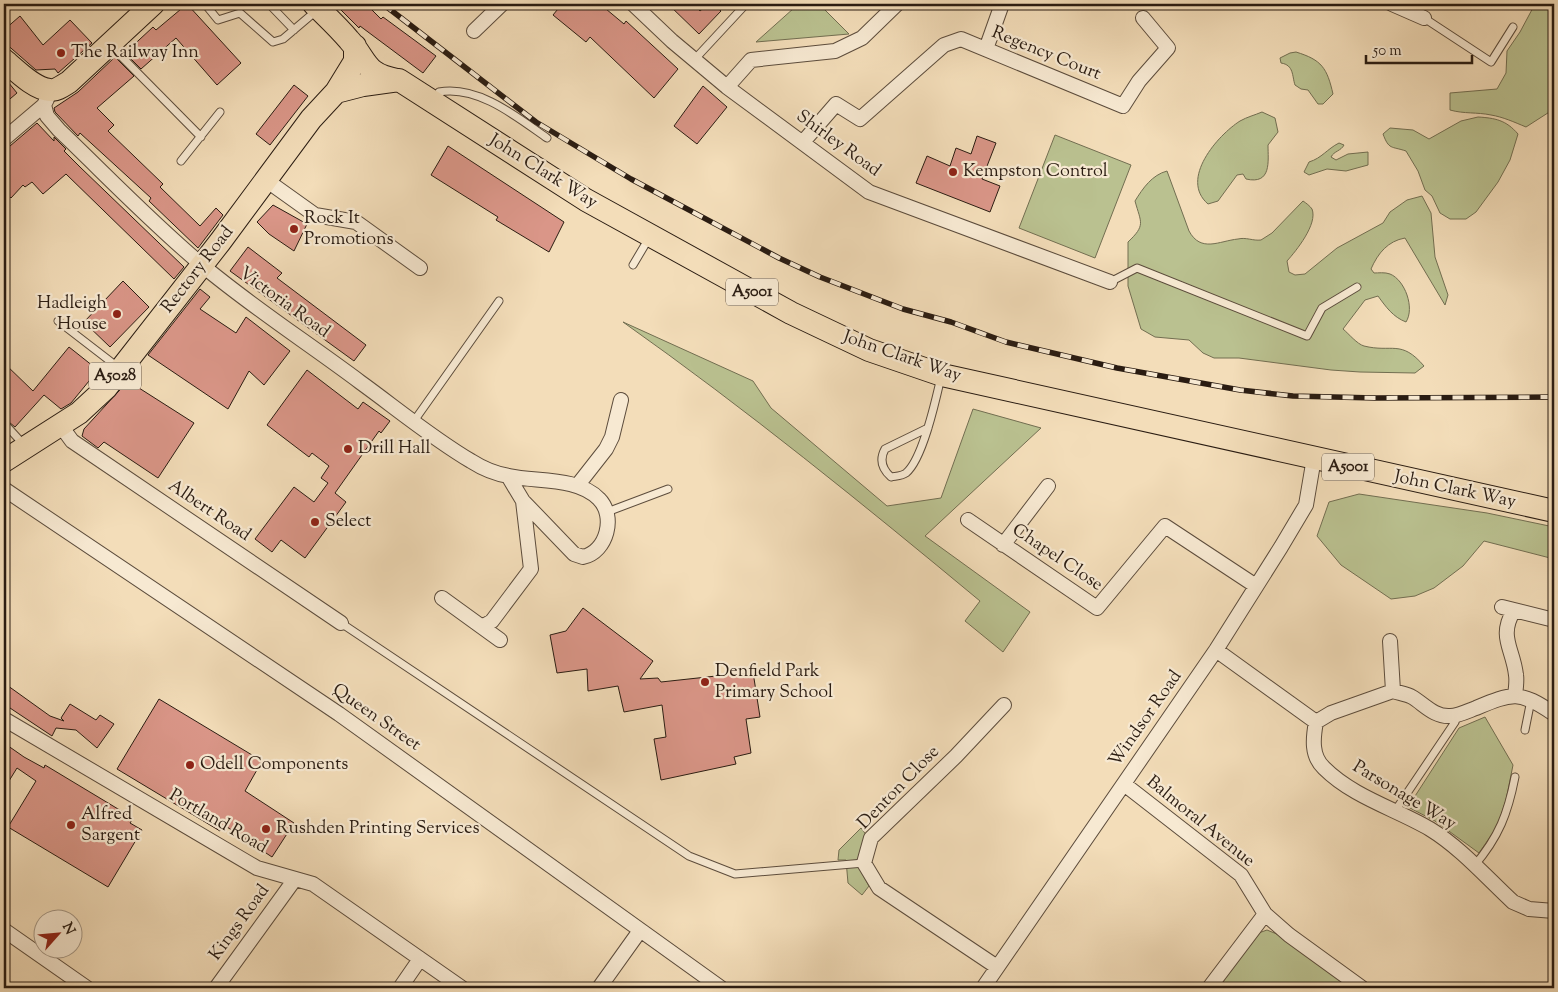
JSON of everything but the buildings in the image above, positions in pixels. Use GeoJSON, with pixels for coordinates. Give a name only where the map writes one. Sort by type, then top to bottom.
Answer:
{"type":"FeatureCollection","features":[{"type":"Feature","properties":{"kind":"main road"},"geometry":{"type":"LineString","coordinates":[[4,60],[37,85],[47,98],[69,82],[153,4]]}},
{"type":"Feature","properties":{"kind":"main road"},"geometry":{"type":"LineString","coordinates":[[316,6],[355,46]]}},
{"type":"Feature","properties":{"kind":"main road","name":"A5001"},"geometry":{"type":"LineString","coordinates":[[355,46],[369,51],[385,63],[399,80]]}},
{"type":"Feature","properties":{"kind":"main road","name":"Rectory Road"},"geometry":{"type":"LineString","coordinates":[[4,461],[61,426],[93,402],[202,265],[311,118],[336,92],[355,60],[355,46]]}},
{"type":"Feature","properties":{"kind":"main road"},"geometry":{"type":"LineString","coordinates":[[336,92],[363,85],[399,80]]}},
{"type":"Feature","properties":{"kind":"main road","name":"John Clark Way"},"geometry":{"type":"LineString","coordinates":[[399,80],[578,195],[791,313],[869,350],[942,375],[1554,511]]}},
{"type":"Feature","properties":{"kind":"street"},"geometry":{"type":"LineString","coordinates":[[474,31],[502,4]]}},
{"type":"Feature","properties":{"kind":"street","name":"Shirley Road"},"geometry":{"type":"LineString","coordinates":[[633,4],[694,60],[727,87],[869,192],[1110,282]]}},
{"type":"Feature","properties":{"kind":"street"},"geometry":{"type":"LineString","coordinates":[[727,87],[752,60],[835,51],[862,38],[897,4]]}},
{"type":"Feature","properties":{"kind":"street"},"geometry":{"type":"LineString","coordinates":[[986,49],[1002,4]]}},
{"type":"Feature","properties":{"kind":"street"},"geometry":{"type":"LineString","coordinates":[[1393,4],[1424,18]]}},
{"type":"Feature","properties":{"kind":"street","name":"Regency Court"},"geometry":{"type":"LineString","coordinates":[[803,142],[836,104],[860,119],[944,45],[961,39],[1123,106],[1139,81],[1168,48],[1144,18]]}},
{"type":"Feature","properties":{"kind":"street"},"geometry":{"type":"LineString","coordinates":[[4,139],[47,98]]}},
{"type":"Feature","properties":{"kind":"street","name":"Victoria Road"},"geometry":{"type":"LineString","coordinates":[[47,98],[47,116],[59,130],[202,265],[470,461],[490,471],[508,476],[577,486],[598,498],[607,512]]}},
{"type":"Feature","properties":{"kind":"street"},"geometry":{"type":"LineString","coordinates":[[266,180],[315,215],[356,222],[420,268]]}},
{"type":"Feature","properties":{"kind":"street"},"geometry":{"type":"LineString","coordinates":[[577,486],[606,449],[612,437],[621,400]]}},
{"type":"Feature","properties":{"kind":"street","name":"Albert Road"},"geometry":{"type":"LineString","coordinates":[[61,426],[72,441],[341,623]]}},
{"type":"Feature","properties":{"kind":"street","name":"Windsor Road"},"geometry":{"type":"LineString","coordinates":[[983,988],[1216,650],[1256,586],[1306,505],[1314,458]]}},
{"type":"Feature","properties":{"kind":"street"},"geometry":{"type":"LineString","coordinates":[[508,476],[523,501],[574,554],[583,557],[597,550],[602,542],[608,520],[607,512]]}},
{"type":"Feature","properties":{"kind":"street"},"geometry":{"type":"LineString","coordinates":[[1004,545],[1048,486]]}},
{"type":"Feature","properties":{"kind":"street","name":"Queen Street"},"geometry":{"type":"LineString","coordinates":[[4,489],[339,714],[716,987]]}},
{"type":"Feature","properties":{"kind":"street"},"geometry":{"type":"LineString","coordinates":[[482,627],[492,621],[531,569],[523,501]]}},
{"type":"Feature","properties":{"kind":"street","name":"Chapel Close"},"geometry":{"type":"LineString","coordinates":[[968,520],[1097,608],[1165,526],[1256,586]]}},
{"type":"Feature","properties":{"kind":"street"},"geometry":{"type":"LineString","coordinates":[[442,598],[500,640]]}},
{"type":"Feature","properties":{"kind":"street"},"geometry":{"type":"LineString","coordinates":[[1516,695],[1517,676],[1506,638],[1508,608],[1554,620]]}},
{"type":"Feature","properties":{"kind":"street"},"geometry":{"type":"LineString","coordinates":[[1390,641],[1393,692]]}},
{"type":"Feature","properties":{"kind":"street"},"geometry":{"type":"LineString","coordinates":[[1216,650],[1316,722],[1331,712],[1393,692],[1411,696],[1435,713],[1450,716],[1503,696],[1516,695],[1531,700],[1554,714]]}},
{"type":"Feature","properties":{"kind":"street","name":"Denton Close"},"geometry":{"type":"LineString","coordinates":[[864,863],[871,838],[1004,706]]}},
{"type":"Feature","properties":{"kind":"street","name":"Portland Road"},"geometry":{"type":"LineString","coordinates":[[4,720],[257,868],[314,884],[462,988]]}},
{"type":"Feature","properties":{"kind":"street","name":"Parsonage Way"},"geometry":{"type":"LineString","coordinates":[[1316,722],[1313,736],[1314,751],[1323,768],[1359,793],[1432,831],[1514,902],[1529,910],[1554,911]]}},
{"type":"Feature","properties":{"kind":"street","name":"Balmoral Avenue"},"geometry":{"type":"LineString","coordinates":[[1124,784],[1241,875],[1265,914],[1289,935],[1362,988]]}},
{"type":"Feature","properties":{"kind":"street"},"geometry":{"type":"LineString","coordinates":[[864,863],[879,888],[998,967]]}},
{"type":"Feature","properties":{"kind":"street","name":"Kings Road"},"geometry":{"type":"LineString","coordinates":[[216,988],[295,879]]}},
{"type":"Feature","properties":{"kind":"street"},"geometry":{"type":"LineString","coordinates":[[1209,988],[1265,914]]}},
{"type":"Feature","properties":{"kind":"street"},"geometry":{"type":"LineString","coordinates":[[4,930],[86,988]]}},
{"type":"Feature","properties":{"kind":"street"},"geometry":{"type":"LineString","coordinates":[[599,988],[640,932]]}},
{"type":"Feature","properties":{"kind":"street"},"geometry":{"type":"LineString","coordinates":[[400,988],[420,959]]}},
{"type":"Feature","properties":{"kind":"lane"},"geometry":{"type":"LineString","coordinates":[[205,4],[218,20],[240,13],[273,42],[283,39],[294,30],[316,6]]}},
{"type":"Feature","properties":{"kind":"lane"},"geometry":{"type":"LineString","coordinates":[[269,4],[294,30]]}},
{"type":"Feature","properties":{"kind":"lane"},"geometry":{"type":"LineString","coordinates":[[694,60],[746,4]]}},
{"type":"Feature","properties":{"kind":"lane"},"geometry":{"type":"LineString","coordinates":[[1424,18],[1491,62],[1513,27]]}},
{"type":"Feature","properties":{"kind":"lane"},"geometry":{"type":"LineString","coordinates":[[110,45],[201,137]]}},
{"type":"Feature","properties":{"kind":"lane"},"geometry":{"type":"LineString","coordinates":[[433,101],[439,92],[451,90],[483,98],[547,138]]}},
{"type":"Feature","properties":{"kind":"lane"},"geometry":{"type":"LineString","coordinates":[[182,161],[220,112]]}},
{"type":"Feature","properties":{"kind":"lane"},"geometry":{"type":"LineString","coordinates":[[633,265],[651,236]]}},
{"type":"Feature","properties":{"kind":"lane"},"geometry":{"type":"LineString","coordinates":[[1110,282],[1137,268],[1307,336],[1322,308],[1357,287]]}},
{"type":"Feature","properties":{"kind":"lane"},"geometry":{"type":"LineString","coordinates":[[414,421],[499,301]]}},
{"type":"Feature","properties":{"kind":"lane"},"geometry":{"type":"LineString","coordinates":[[58,321],[120,369]]}},
{"type":"Feature","properties":{"kind":"lane"},"geometry":{"type":"LineString","coordinates":[[928,428],[885,449],[882,455],[884,471],[891,477],[906,473],[912,465],[928,428],[942,375]]}},
{"type":"Feature","properties":{"kind":"lane"},"geometry":{"type":"LineString","coordinates":[[4,423],[26,447]]}},
{"type":"Feature","properties":{"kind":"lane"},"geometry":{"type":"LineString","coordinates":[[607,512],[668,489]]}},
{"type":"Feature","properties":{"kind":"lane"},"geometry":{"type":"LineString","coordinates":[[341,623],[689,856],[735,874],[864,863]]}},
{"type":"Feature","properties":{"kind":"lane"},"geometry":{"type":"LineString","coordinates":[[1525,730],[1531,700]]}},
{"type":"Feature","properties":{"kind":"lane"},"geometry":{"type":"LineString","coordinates":[[1396,811],[1455,722],[1457,714]]}},
{"type":"Feature","properties":{"kind":"lane"},"geometry":{"type":"LineString","coordinates":[[1474,866],[1489,849],[1499,831],[1508,811],[1515,777]]}},
{"type":"Feature","properties":{"kind":"green space"},"geometry":{"type":"Polygon","coordinates":[[[790,4],[821,4],[849,34],[756,42],[794,8],[790,4]]]}},
{"type":"Feature","properties":{"kind":"green space"},"geometry":{"type":"Polygon","coordinates":[[[1535,4],[1554,4],[1554,109],[1526,127],[1495,116],[1450,110],[1450,93],[1497,89],[1506,73],[1507,51],[1535,4]]]}},
{"type":"Feature","properties":{"kind":"green space"},"geometry":{"type":"Polygon","coordinates":[[[1296,52],[1312,58],[1326,71],[1333,94],[1323,104],[1318,104],[1308,90],[1301,89],[1295,85],[1290,68],[1281,63],[1280,58],[1296,52]]]}},
{"type":"Feature","properties":{"kind":"green space"},"geometry":{"type":"Polygon","coordinates":[[[1262,112],[1275,118],[1278,132],[1268,145],[1267,170],[1264,175],[1254,180],[1246,179],[1243,174],[1237,175],[1218,201],[1208,204],[1200,194],[1198,182],[1205,158],[1222,136],[1231,128],[1243,120],[1262,112]]]}},
{"type":"Feature","properties":{"kind":"green space"},"geometry":{"type":"Polygon","coordinates":[[[1478,117],[1500,121],[1518,134],[1510,160],[1498,182],[1476,212],[1466,219],[1450,219],[1440,213],[1432,196],[1425,190],[1418,171],[1406,151],[1389,145],[1383,134],[1390,128],[1413,130],[1429,139],[1461,121],[1478,117]]]}},
{"type":"Feature","properties":{"kind":"green space"},"geometry":{"type":"Polygon","coordinates":[[[1055,135],[1131,165],[1095,258],[1019,228],[1055,135]]]}},
{"type":"Feature","properties":{"kind":"green space"},"geometry":{"type":"Polygon","coordinates":[[[1339,143],[1344,145],[1331,157],[1336,160],[1348,154],[1368,152],[1368,165],[1346,171],[1327,169],[1309,175],[1304,172],[1309,162],[1339,143]]]}},
{"type":"Feature","properties":{"kind":"green space"},"geometry":{"type":"Polygon","coordinates":[[[1167,171],[1189,231],[1194,238],[1205,244],[1241,239],[1261,240],[1272,233],[1303,201],[1307,204],[1312,209],[1312,222],[1305,237],[1287,261],[1289,272],[1295,275],[1305,274],[1337,248],[1383,223],[1390,212],[1407,200],[1422,196],[1431,213],[1435,257],[1448,295],[1445,305],[1405,238],[1394,242],[1384,249],[1371,269],[1374,273],[1390,274],[1404,288],[1409,302],[1409,316],[1406,322],[1387,308],[1378,296],[1365,300],[1343,329],[1361,345],[1374,348],[1396,348],[1409,352],[1424,366],[1415,373],[1360,372],[1239,358],[1214,358],[1203,353],[1189,340],[1155,337],[1141,329],[1128,286],[1128,242],[1138,232],[1140,227],[1140,219],[1135,201],[1152,179],[1167,171]]]}},
{"type":"Feature","properties":{"kind":"green space"},"geometry":{"type":"Polygon","coordinates":[[[623,322],[753,381],[771,408],[887,506],[941,498],[973,409],[1041,428],[925,536],[1030,612],[1003,652],[965,621],[980,601],[804,458],[623,322]]]}},
{"type":"Feature","properties":{"kind":"green space"},"geometry":{"type":"Polygon","coordinates":[[[1359,494],[1487,513],[1554,527],[1554,559],[1484,541],[1463,566],[1434,588],[1415,596],[1391,599],[1341,565],[1317,536],[1329,502],[1359,494]]]}},
{"type":"Feature","properties":{"kind":"green space"},"geometry":{"type":"Polygon","coordinates":[[[1485,717],[1513,765],[1506,800],[1497,827],[1479,853],[1435,821],[1408,807],[1459,728],[1485,717]]]}},
{"type":"Feature","properties":{"kind":"green space"},"geometry":{"type":"Polygon","coordinates":[[[861,828],[867,836],[860,862],[862,872],[869,886],[862,895],[848,883],[846,860],[838,860],[839,850],[861,828]]]}},
{"type":"Feature","properties":{"kind":"green space"},"geometry":{"type":"Polygon","coordinates":[[[1267,930],[1284,937],[1353,988],[1218,988],[1253,935],[1267,930]]]}},
{"type":"Feature","properties":{"kind":"railway"},"geometry":{"type":"LineString","coordinates":[[383,4],[536,122],[631,179],[779,258],[820,277],[903,309],[951,322],[1006,342],[1117,368],[1240,390],[1293,396],[1375,398],[1554,397]]}},
{"type":"Feature","properties":{"kind":"place","name":"The Railway Inn"},"geometry":{"type":"Point","coordinates":[61,53]}},
{"type":"Feature","properties":{"kind":"place","name":"Kempston Control"},"geometry":{"type":"Point","coordinates":[953,172]}},
{"type":"Feature","properties":{"kind":"place","name":"Rock It Promotions"},"geometry":{"type":"Point","coordinates":[294,229]}},
{"type":"Feature","properties":{"kind":"place","name":"Hadleigh House"},"geometry":{"type":"Point","coordinates":[117,314]}},
{"type":"Feature","properties":{"kind":"place","name":"Drill Hall"},"geometry":{"type":"Point","coordinates":[348,449]}},
{"type":"Feature","properties":{"kind":"place","name":"Select"},"geometry":{"type":"Point","coordinates":[315,522]}},
{"type":"Feature","properties":{"kind":"place","name":"Denfield Park Primary School"},"geometry":{"type":"Point","coordinates":[705,682]}},
{"type":"Feature","properties":{"kind":"place","name":"Odell Components"},"geometry":{"type":"Point","coordinates":[190,765]}},
{"type":"Feature","properties":{"kind":"place","name":"Alfred Sargent"},"geometry":{"type":"Point","coordinates":[71,825]}},
{"type":"Feature","properties":{"kind":"place","name":"Rushden Printing Services"},"geometry":{"type":"Point","coordinates":[266,829]}}]}
